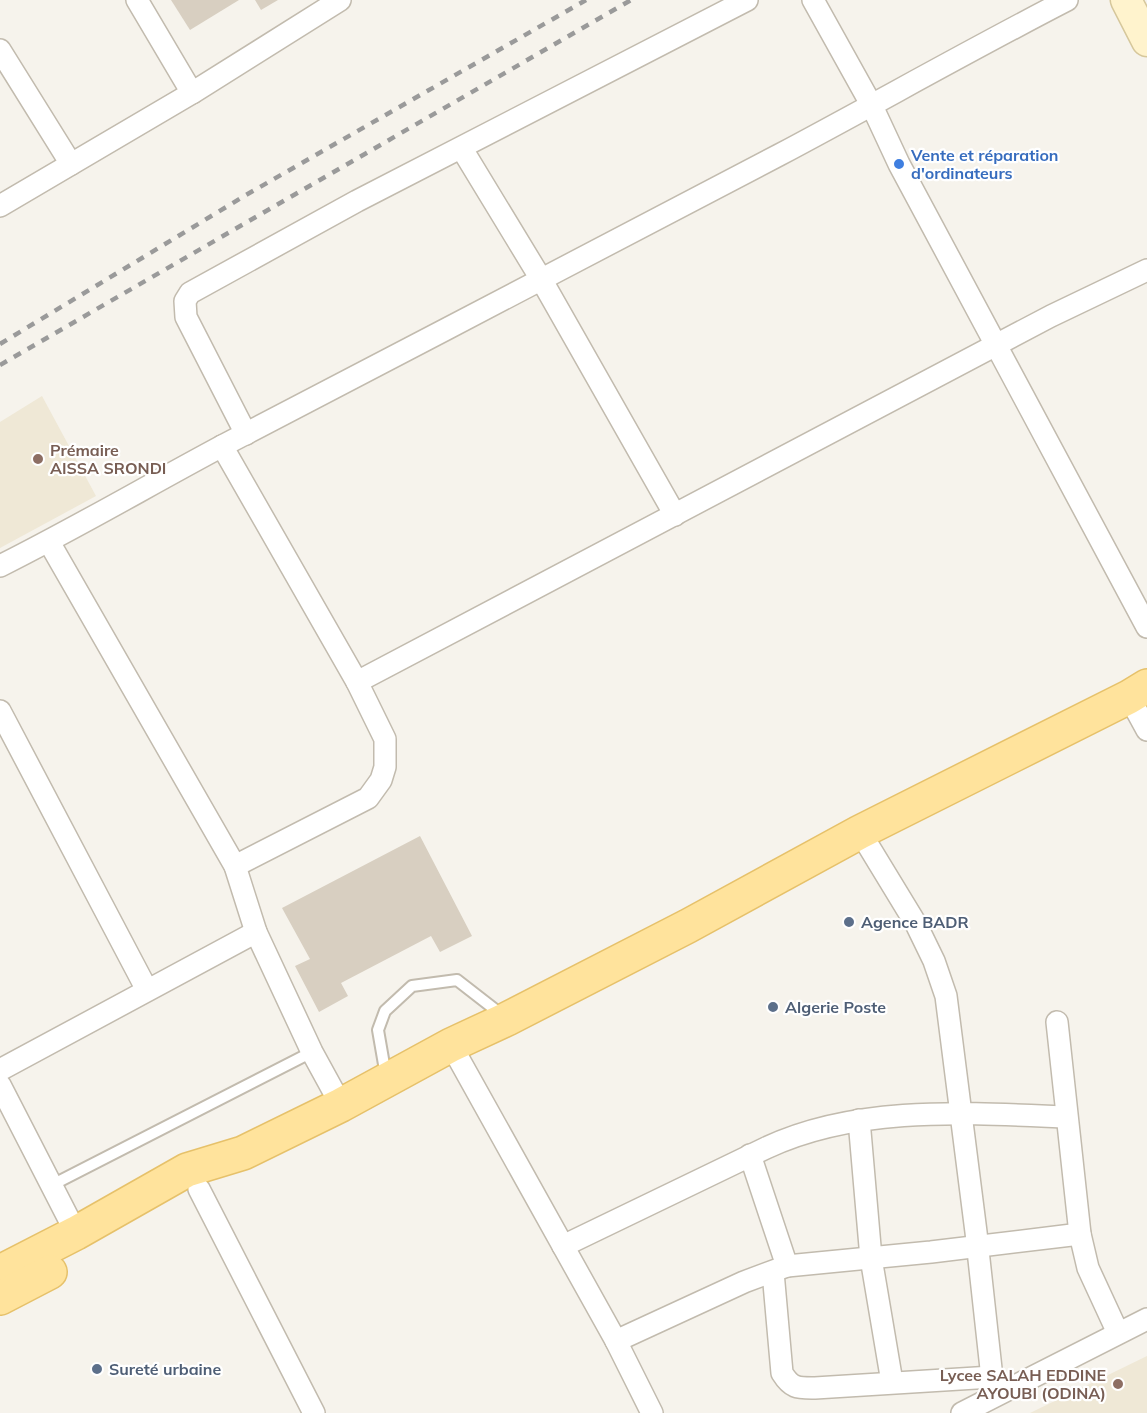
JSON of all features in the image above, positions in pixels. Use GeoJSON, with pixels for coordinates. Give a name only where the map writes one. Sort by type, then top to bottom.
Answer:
{"type":"FeatureCollection","features":[{"type":"Feature","properties":{"kind":"main road"},"geometry":{"type":"LineString","coordinates":[[1126,0],[1147,40]]}},
{"type":"Feature","properties":{"kind":"main road"},"geometry":{"type":"LineString","coordinates":[[0,1272],[76,1233],[187,1170],[243,1153],[341,1105],[451,1045],[507,1019],[688,926],[860,832],[1138,692]]}},
{"type":"Feature","properties":{"kind":"main road"},"geometry":{"type":"LineString","coordinates":[[0,1298],[88,1252],[199,1189],[243,1153]]}},
{"type":"Feature","properties":{"kind":"street"},"geometry":{"type":"LineString","coordinates":[[137,0],[192,93]]}},
{"type":"Feature","properties":{"kind":"street"},"geometry":{"type":"LineString","coordinates":[[0,206],[192,93],[340,0]]}},
{"type":"Feature","properties":{"kind":"street"},"geometry":{"type":"LineString","coordinates":[[246,434],[186,317],[184,301],[190,293],[357,201],[462,149],[747,0]]}},
{"type":"Feature","properties":{"kind":"street"},"geometry":{"type":"LineString","coordinates":[[813,0],[872,106],[899,164],[1147,627]]}},
{"type":"Feature","properties":{"kind":"street"},"geometry":{"type":"LineString","coordinates":[[0,566],[49,542],[222,446],[872,106],[966,52],[1067,0]]}},
{"type":"Feature","properties":{"kind":"street"},"geometry":{"type":"LineString","coordinates":[[0,50],[71,164]]}},
{"type":"Feature","properties":{"kind":"street"},"geometry":{"type":"LineString","coordinates":[[462,149],[541,279],[675,515]]}},
{"type":"Feature","properties":{"kind":"street"},"geometry":{"type":"LineString","coordinates":[[357,682],[1051,316],[1147,270]]}},
{"type":"Feature","properties":{"kind":"street"},"geometry":{"type":"LineString","coordinates":[[222,446],[357,682],[385,739],[385,767],[381,780],[368,798],[235,866]]}},
{"type":"Feature","properties":{"kind":"street"},"geometry":{"type":"LineString","coordinates":[[49,542],[235,866],[256,932],[312,1052],[341,1105]]}},
{"type":"Feature","properties":{"kind":"street"},"geometry":{"type":"LineString","coordinates":[[1138,692],[1147,730]]}},
{"type":"Feature","properties":{"kind":"street"},"geometry":{"type":"LineString","coordinates":[[0,711],[147,990]]}},
{"type":"Feature","properties":{"kind":"street"},"geometry":{"type":"LineString","coordinates":[[860,832],[916,924],[934,961],[946,996],[978,1246],[993,1386]]}},
{"type":"Feature","properties":{"kind":"street"},"geometry":{"type":"LineString","coordinates":[[0,1070],[256,932]]}},
{"type":"Feature","properties":{"kind":"street"},"geometry":{"type":"LineString","coordinates":[[1057,1022],[1080,1234],[1088,1268],[1118,1334]]}},
{"type":"Feature","properties":{"kind":"street"},"geometry":{"type":"LineString","coordinates":[[451,1045],[616,1341],[652,1413]]}},
{"type":"Feature","properties":{"kind":"street"},"geometry":{"type":"LineString","coordinates":[[0,1086],[76,1233]]}},
{"type":"Feature","properties":{"kind":"street"},"geometry":{"type":"LineString","coordinates":[[563,1246],[750,1155],[812,1130],[859,1120],[961,1113],[1066,1116]]}},
{"type":"Feature","properties":{"kind":"street"},"geometry":{"type":"LineString","coordinates":[[859,1120],[871,1258],[892,1382]]}},
{"type":"Feature","properties":{"kind":"street"},"geometry":{"type":"LineString","coordinates":[[750,1155],[780,1269],[782,1374],[789,1384],[799,1388],[892,1382],[993,1386]]}},
{"type":"Feature","properties":{"kind":"street"},"geometry":{"type":"LineString","coordinates":[[199,1189],[314,1413]]}},
{"type":"Feature","properties":{"kind":"street"},"geometry":{"type":"LineString","coordinates":[[616,1341],[744,1282],[780,1269],[1080,1234]]}},
{"type":"Feature","properties":{"kind":"street"},"geometry":{"type":"LineString","coordinates":[[962,1413],[993,1386],[1118,1334],[1147,1319]]}},
{"type":"Feature","properties":{"kind":"lane"},"geometry":{"type":"LineString","coordinates":[[387,1080],[378,1030],[385,1011],[412,986],[457,980],[507,1019]]}},
{"type":"Feature","properties":{"kind":"lane"},"geometry":{"type":"LineString","coordinates":[[52,1185],[312,1052]]}},
{"type":"Feature","properties":{"kind":"shaded area","name":"Prémaire AISSA SRONDI"},"geometry":{"type":"Polygon","coordinates":[[[42,396],[96,496],[0,548],[0,422],[42,396]]]}},
{"type":"Feature","properties":{"kind":"shaded area","name":"Lycee SALAH EDDINE AYOUBI (ODINA)"},"geometry":{"type":"Polygon","coordinates":[[[1147,1356],[1147,1413],[1030,1413],[1147,1356]]]}},
{"type":"Feature","properties":{"kind":"building"},"geometry":{"type":"Polygon","coordinates":[[[171,0],[239,0],[190,30],[171,0]]]}},
{"type":"Feature","properties":{"kind":"building"},"geometry":{"type":"Polygon","coordinates":[[[255,0],[278,0],[261,10],[255,0]]]}},
{"type":"Feature","properties":{"kind":"building"},"geometry":{"type":"Polygon","coordinates":[[[420,836],[472,936],[440,952],[431,936],[341,983],[348,996],[319,1012],[295,966],[310,959],[282,908],[420,836]]]}},
{"type":"Feature","properties":{"kind":"railway"},"geometry":{"type":"LineString","coordinates":[[0,344],[246,195],[586,0]]}},
{"type":"Feature","properties":{"kind":"railway"},"geometry":{"type":"LineString","coordinates":[[0,365],[631,0]]}},
{"type":"Feature","properties":{"kind":"place","name":"Vente et réparation d'ordinateurs"},"geometry":{"type":"Point","coordinates":[899,164]}},
{"type":"Feature","properties":{"kind":"place","name":"Prémaire AISSA SRONDI"},"geometry":{"type":"Point","coordinates":[38,459]}},
{"type":"Feature","properties":{"kind":"place","name":"Agence BADR"},"geometry":{"type":"Point","coordinates":[849,922]}},
{"type":"Feature","properties":{"kind":"place","name":"Algerie Poste"},"geometry":{"type":"Point","coordinates":[773,1007]}},
{"type":"Feature","properties":{"kind":"place","name":"Sureté urbaine"},"geometry":{"type":"Point","coordinates":[97,1369]}},
{"type":"Feature","properties":{"kind":"place","name":"Lycee SALAH EDDINE AYOUBI (ODINA)"},"geometry":{"type":"Point","coordinates":[1118,1384]}}]}
